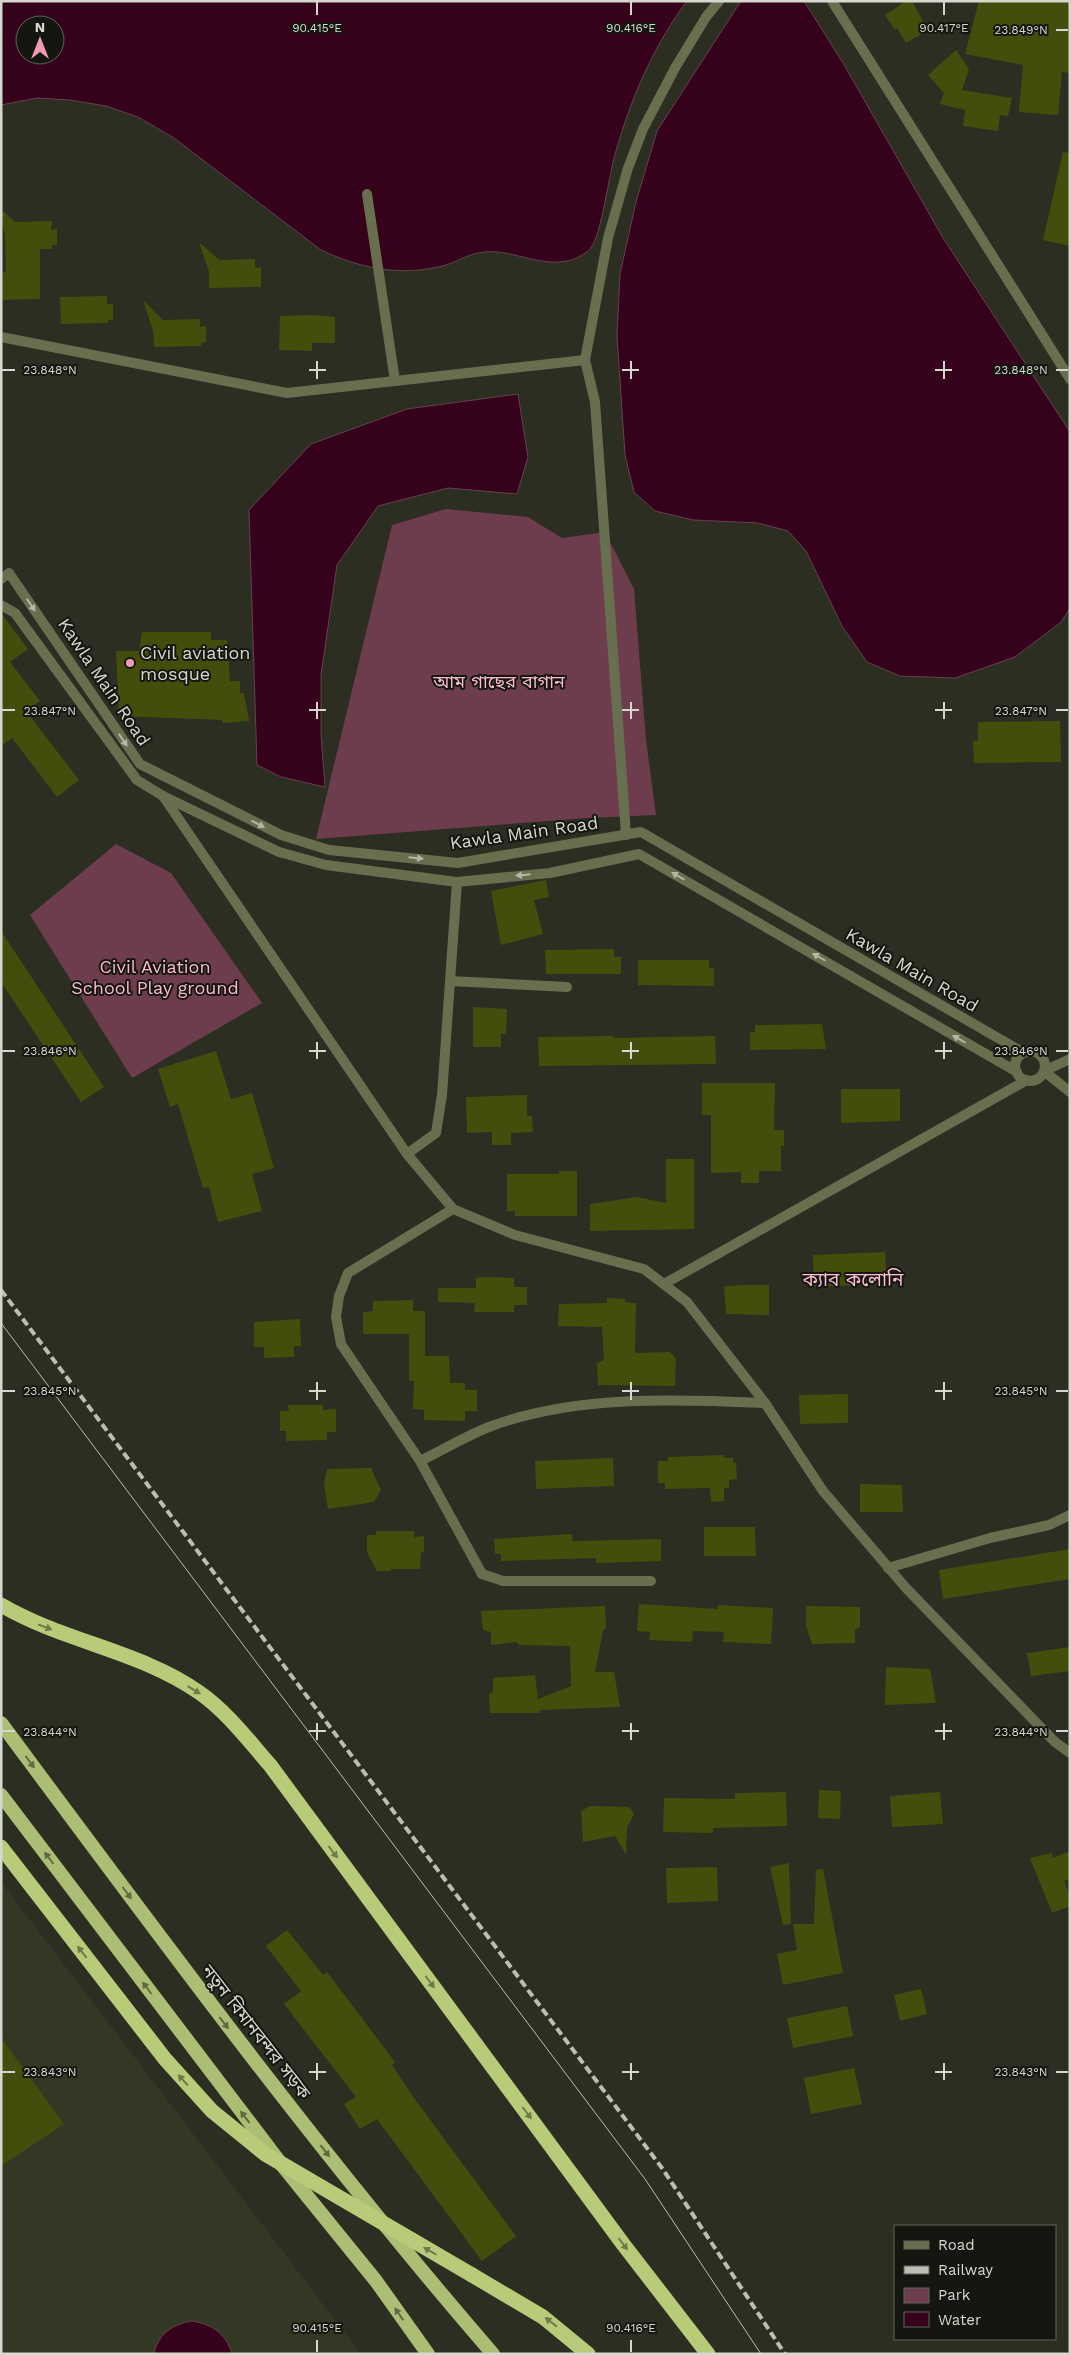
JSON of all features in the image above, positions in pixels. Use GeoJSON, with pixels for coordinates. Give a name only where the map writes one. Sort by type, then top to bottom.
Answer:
{"type":"FeatureCollection","features":[{"type":"Feature","properties":{"kind":"highway"},"geometry":{"type":"LineString","coordinates":[[1,1605],[24,1619],[167,1674],[201,1694],[232,1721],[270,1765],[708,2354]]}},
{"type":"Feature","properties":{"kind":"highway","name":"নতুন বিমানবন্দর সড়ক"},"geometry":{"type":"LineString","coordinates":[[1,1723],[210,2005],[423,2274],[493,2354]]}},
{"type":"Feature","properties":{"kind":"highway"},"geometry":{"type":"LineString","coordinates":[[1,1795],[264,2142],[376,2281],[428,2354]]}},
{"type":"Feature","properties":{"kind":"highway"},"geometry":{"type":"LineString","coordinates":[[1,1847],[165,2059],[212,2111],[265,2154],[543,2317],[588,2354]]}},
{"type":"Feature","properties":{"kind":"street"},"geometry":{"type":"LineString","coordinates":[[626,835],[594,402],[584,360],[608,238],[628,168],[643,129],[675,68],[706,17],[719,1]]}},
{"type":"Feature","properties":{"kind":"street"},"geometry":{"type":"LineString","coordinates":[[832,1],[1070,379]]}},
{"type":"Feature","properties":{"kind":"street"},"geometry":{"type":"LineString","coordinates":[[367,194],[395,381]]}},
{"type":"Feature","properties":{"kind":"street"},"geometry":{"type":"LineString","coordinates":[[1,337],[287,393],[584,360]]}},
{"type":"Feature","properties":{"kind":"street","name":"Kawla Main Road"},"geometry":{"type":"LineString","coordinates":[[1,579],[9,573],[140,764],[281,835],[329,850],[458,863],[642,832],[1024,1053],[1034,1052],[1042,1057],[1044,1071]]}},
{"type":"Feature","properties":{"kind":"street","name":"Kawla Main Road"},"geometry":{"type":"LineString","coordinates":[[1,605],[15,613],[137,780],[164,796],[279,852],[326,865],[457,882],[550,873],[639,854],[1017,1072],[1027,1080]]}},
{"type":"Feature","properties":{"kind":"street"},"geometry":{"type":"LineString","coordinates":[[164,796],[407,1154],[453,1208],[515,1235],[644,1270],[687,1302],[764,1403],[823,1491],[888,1568],[1055,1742],[1070,1753]]}},
{"type":"Feature","properties":{"kind":"street"},"geometry":{"type":"LineString","coordinates":[[407,1154],[436,1133],[442,1094],[457,882]]}},
{"type":"Feature","properties":{"kind":"street"},"geometry":{"type":"LineString","coordinates":[[450,980],[567,987]]}},
{"type":"Feature","properties":{"kind":"street"},"geometry":{"type":"LineString","coordinates":[[1017,1072],[1017,1059],[1024,1053]]}},
{"type":"Feature","properties":{"kind":"street"},"geometry":{"type":"LineString","coordinates":[[664,1284],[1027,1080],[1035,1080],[1044,1071],[1070,1059]]}},
{"type":"Feature","properties":{"kind":"street"},"geometry":{"type":"LineString","coordinates":[[1044,1071],[1070,1092]]}},
{"type":"Feature","properties":{"kind":"street"},"geometry":{"type":"LineString","coordinates":[[453,1208],[348,1273],[339,1296],[336,1318],[341,1344],[420,1461],[482,1574],[503,1580],[652,1580]]}},
{"type":"Feature","properties":{"kind":"street"},"geometry":{"type":"LineString","coordinates":[[470,1552],[420,1461],[489,1427],[546,1411],[628,1402],[709,1400],[764,1403]]}},
{"type":"Feature","properties":{"kind":"street"},"geometry":{"type":"LineString","coordinates":[[888,1568],[990,1538],[1049,1525],[1070,1516]]}},
{"type":"Feature","properties":{"kind":"shaded area"},"geometry":{"type":"Polygon","coordinates":[[[1,1882],[361,2354],[1,2354],[1,1882]]]}},
{"type":"Feature","properties":{"kind":"green space","name":"আম গাছের বাগান"},"geometry":{"type":"Polygon","coordinates":[[[446,509],[528,517],[562,538],[605,532],[634,589],[646,740],[656,815],[587,818],[316,839],[392,525],[446,509]]]}},
{"type":"Feature","properties":{"kind":"green space","name":"Civil Aviation School Play ground"},"geometry":{"type":"Polygon","coordinates":[[[116,844],[171,873],[262,1003],[132,1078],[30,915],[116,844]]]}},
{"type":"Feature","properties":{"kind":"water"},"geometry":{"type":"Polygon","coordinates":[[[1,1],[687,1],[664,36],[636,92],[613,161],[602,217],[594,242],[590,249],[581,256],[559,262],[547,262],[501,252],[490,252],[474,254],[430,269],[398,271],[351,262],[321,250],[174,138],[138,117],[106,106],[70,100],[37,98],[1,105],[1,1]]]}},
{"type":"Feature","properties":{"kind":"water"},"geometry":{"type":"Polygon","coordinates":[[[741,1],[804,1],[843,63],[943,238],[1070,432],[1070,608],[1061,622],[1015,657],[955,678],[900,676],[867,662],[842,626],[806,551],[788,531],[758,523],[693,520],[655,511],[634,492],[625,455],[617,336],[620,274],[636,202],[657,131],[741,1]]]}},
{"type":"Feature","properties":{"kind":"water"},"geometry":{"type":"Polygon","coordinates":[[[518,394],[528,457],[517,494],[448,488],[378,506],[337,565],[321,675],[321,735],[325,787],[281,777],[257,765],[249,510],[311,444],[407,409],[518,394]]]}},
{"type":"Feature","properties":{"kind":"water"},"geometry":{"type":"Polygon","coordinates":[[[191,2321],[212,2327],[222,2335],[232,2354],[154,2354],[162,2336],[172,2328],[191,2321]]]}},
{"type":"Feature","properties":{"kind":"building"},"geometry":{"type":"Polygon","coordinates":[[[906,1],[912,1],[928,30],[906,43],[897,28],[895,30],[885,15],[906,1]]]}},
{"type":"Feature","properties":{"kind":"building"},"geometry":{"type":"Polygon","coordinates":[[[979,1],[1070,1],[1070,73],[1062,72],[1058,115],[1019,112],[1023,65],[965,54],[979,1]]]}},
{"type":"Feature","properties":{"kind":"building"},"geometry":{"type":"Polygon","coordinates":[[[956,50],[969,69],[962,90],[1012,98],[1008,116],[1000,115],[998,131],[963,126],[965,110],[940,104],[944,93],[928,75],[956,50]]]}},
{"type":"Feature","properties":{"kind":"building"},"geometry":{"type":"Polygon","coordinates":[[[1063,152],[1070,153],[1070,246],[1043,240],[1063,152]]]}},
{"type":"Feature","properties":{"kind":"building"},"geometry":{"type":"Polygon","coordinates":[[[1,209],[15,222],[52,221],[51,230],[57,229],[57,245],[52,245],[52,249],[40,249],[40,299],[1,300],[1,273],[6,272],[5,234],[1,221],[1,209]]]}},
{"type":"Feature","properties":{"kind":"building"},"geometry":{"type":"Polygon","coordinates":[[[199,242],[219,260],[255,259],[255,268],[261,267],[261,287],[209,288],[209,272],[199,242]]]}},
{"type":"Feature","properties":{"kind":"building"},"geometry":{"type":"Polygon","coordinates":[[[107,296],[107,304],[113,304],[113,320],[108,320],[108,323],[61,324],[60,297],[107,296]]]}},
{"type":"Feature","properties":{"kind":"building"},"geometry":{"type":"Polygon","coordinates":[[[143,300],[163,320],[200,319],[200,327],[206,326],[206,342],[201,343],[201,346],[154,347],[153,331],[143,300]]]}},
{"type":"Feature","properties":{"kind":"building"},"geometry":{"type":"Polygon","coordinates":[[[313,315],[335,317],[335,343],[312,343],[312,351],[279,350],[280,316],[313,315]]]}},
{"type":"Feature","properties":{"kind":"building"},"geometry":{"type":"Polygon","coordinates":[[[1,613],[28,649],[10,662],[40,701],[26,711],[79,780],[57,797],[12,738],[1,746],[1,613]]]}},
{"type":"Feature","properties":{"kind":"building"},"geometry":{"type":"Polygon","coordinates":[[[142,632],[211,632],[211,640],[227,640],[230,681],[240,681],[240,693],[244,693],[249,721],[223,723],[222,720],[119,716],[116,651],[139,651],[142,632]]]}},
{"type":"Feature","properties":{"kind":"building"},"geometry":{"type":"Polygon","coordinates":[[[1060,721],[1061,762],[974,763],[973,741],[978,741],[978,722],[1060,721]]]}},
{"type":"Feature","properties":{"kind":"building"},"geometry":{"type":"Polygon","coordinates":[[[546,880],[549,897],[534,900],[543,934],[501,945],[491,891],[546,880]]]}},
{"type":"Feature","properties":{"kind":"building"},"geometry":{"type":"Polygon","coordinates":[[[1,931],[104,1087],[81,1102],[1,982],[1,931]]]}},
{"type":"Feature","properties":{"kind":"building"},"geometry":{"type":"Polygon","coordinates":[[[614,949],[614,957],[621,957],[621,974],[546,974],[545,950],[614,949]]]}},
{"type":"Feature","properties":{"kind":"building"},"geometry":{"type":"Polygon","coordinates":[[[638,960],[709,960],[709,968],[714,968],[714,986],[638,985],[638,960]]]}},
{"type":"Feature","properties":{"kind":"building"},"geometry":{"type":"Polygon","coordinates":[[[473,1007],[507,1009],[506,1034],[501,1034],[501,1047],[473,1047],[473,1007]]]}},
{"type":"Feature","properties":{"kind":"building"},"geometry":{"type":"Polygon","coordinates":[[[822,1024],[826,1049],[750,1050],[750,1032],[755,1032],[755,1025],[822,1024]]]}},
{"type":"Feature","properties":{"kind":"building"},"geometry":{"type":"Polygon","coordinates":[[[613,1036],[613,1038],[715,1036],[716,1064],[539,1066],[538,1037],[613,1036]]]}},
{"type":"Feature","properties":{"kind":"building"},"geometry":{"type":"Polygon","coordinates":[[[216,1051],[231,1099],[252,1093],[274,1168],[252,1174],[262,1211],[218,1222],[209,1187],[203,1188],[178,1104],[170,1107],[158,1069],[216,1051]]]}},
{"type":"Feature","properties":{"kind":"building"},"geometry":{"type":"Polygon","coordinates":[[[702,1083],[775,1083],[774,1130],[784,1130],[784,1146],[781,1146],[781,1171],[759,1171],[759,1183],[741,1183],[741,1172],[711,1173],[711,1115],[702,1115],[702,1083]]]}},
{"type":"Feature","properties":{"kind":"building"},"geometry":{"type":"Polygon","coordinates":[[[841,1089],[900,1089],[900,1121],[841,1123],[841,1089]]]}},
{"type":"Feature","properties":{"kind":"building"},"geometry":{"type":"Polygon","coordinates":[[[527,1095],[527,1116],[532,1116],[533,1132],[511,1133],[511,1145],[492,1145],[492,1132],[467,1133],[466,1097],[527,1095]]]}},
{"type":"Feature","properties":{"kind":"building"},"geometry":{"type":"Polygon","coordinates":[[[666,1159],[694,1159],[694,1229],[590,1231],[590,1204],[637,1197],[666,1203],[666,1159]]]}},
{"type":"Feature","properties":{"kind":"building"},"geometry":{"type":"Polygon","coordinates":[[[559,1171],[577,1171],[577,1216],[515,1216],[515,1211],[507,1211],[507,1174],[559,1174],[559,1171]]]}},
{"type":"Feature","properties":{"kind":"building"},"geometry":{"type":"Polygon","coordinates":[[[885,1252],[887,1284],[814,1287],[813,1255],[885,1252]]]}},
{"type":"Feature","properties":{"kind":"building"},"geometry":{"type":"Polygon","coordinates":[[[476,1278],[514,1278],[514,1287],[527,1287],[527,1305],[514,1305],[514,1312],[474,1312],[475,1303],[438,1302],[438,1288],[476,1288],[476,1278]]]}},
{"type":"Feature","properties":{"kind":"building"},"geometry":{"type":"Polygon","coordinates":[[[769,1285],[769,1315],[726,1314],[724,1286],[769,1285]]]}},
{"type":"Feature","properties":{"kind":"building"},"geometry":{"type":"Polygon","coordinates":[[[607,1298],[626,1299],[625,1302],[636,1303],[635,1353],[670,1352],[676,1359],[675,1386],[598,1385],[597,1363],[604,1360],[602,1327],[558,1326],[559,1304],[607,1303],[607,1298]]]}},
{"type":"Feature","properties":{"kind":"building"},"geometry":{"type":"Polygon","coordinates":[[[413,1300],[413,1311],[425,1311],[425,1356],[449,1356],[450,1383],[465,1383],[465,1390],[477,1390],[477,1411],[465,1411],[465,1421],[424,1420],[424,1410],[413,1409],[414,1381],[409,1381],[409,1334],[363,1334],[363,1312],[373,1311],[373,1301],[413,1300]]]}},
{"type":"Feature","properties":{"kind":"building"},"geometry":{"type":"Polygon","coordinates":[[[300,1319],[301,1346],[294,1346],[294,1357],[264,1358],[264,1347],[254,1347],[254,1322],[300,1319]]]}},
{"type":"Feature","properties":{"kind":"building"},"geometry":{"type":"Polygon","coordinates":[[[848,1394],[848,1423],[800,1424],[799,1395],[848,1394]]]}},
{"type":"Feature","properties":{"kind":"building"},"geometry":{"type":"Polygon","coordinates":[[[288,1405],[323,1405],[323,1410],[336,1409],[336,1432],[327,1432],[327,1440],[286,1441],[286,1431],[280,1431],[280,1411],[289,1411],[288,1405]]]}},
{"type":"Feature","properties":{"kind":"building"},"geometry":{"type":"Polygon","coordinates":[[[724,1455],[724,1458],[733,1458],[733,1463],[736,1463],[737,1479],[729,1480],[729,1488],[724,1488],[724,1501],[711,1502],[710,1488],[665,1489],[665,1483],[658,1483],[658,1461],[668,1461],[668,1457],[724,1455]]]}},
{"type":"Feature","properties":{"kind":"building"},"geometry":{"type":"Polygon","coordinates":[[[613,1458],[614,1486],[536,1489],[535,1461],[613,1458]]]}},
{"type":"Feature","properties":{"kind":"building"},"geometry":{"type":"Polygon","coordinates":[[[371,1468],[381,1490],[374,1502],[328,1509],[324,1484],[327,1469],[371,1468]]]}},
{"type":"Feature","properties":{"kind":"building"},"geometry":{"type":"Polygon","coordinates":[[[860,1484],[902,1485],[903,1512],[860,1512],[860,1484]]]}},
{"type":"Feature","properties":{"kind":"building"},"geometry":{"type":"Polygon","coordinates":[[[704,1527],[755,1527],[756,1556],[704,1556],[704,1527]]]}},
{"type":"Feature","properties":{"kind":"building"},"geometry":{"type":"Polygon","coordinates":[[[376,1531],[414,1531],[414,1537],[424,1536],[424,1551],[421,1553],[420,1569],[377,1571],[367,1552],[367,1535],[376,1535],[376,1531]]]}},
{"type":"Feature","properties":{"kind":"building"},"geometry":{"type":"Polygon","coordinates":[[[572,1534],[573,1541],[661,1539],[661,1561],[596,1563],[596,1558],[501,1561],[501,1554],[495,1554],[494,1539],[572,1534]]]}},
{"type":"Feature","properties":{"kind":"building"},"geometry":{"type":"Polygon","coordinates":[[[1070,1549],[1070,1579],[943,1599],[939,1570],[1070,1549]]]}},
{"type":"Feature","properties":{"kind":"building"},"geometry":{"type":"Polygon","coordinates":[[[639,1604],[718,1609],[718,1605],[773,1608],[771,1644],[723,1642],[724,1632],[693,1631],[692,1642],[649,1640],[650,1632],[637,1631],[639,1604]]]}},
{"type":"Feature","properties":{"kind":"building"},"geometry":{"type":"Polygon","coordinates":[[[605,1606],[606,1627],[603,1631],[595,1672],[614,1672],[620,1707],[540,1710],[540,1713],[490,1713],[489,1694],[493,1692],[493,1678],[535,1675],[538,1699],[571,1686],[570,1646],[519,1645],[517,1642],[491,1645],[491,1632],[483,1630],[481,1611],[605,1606]]]}},
{"type":"Feature","properties":{"kind":"building"},"geometry":{"type":"Polygon","coordinates":[[[806,1606],[860,1607],[860,1627],[855,1630],[855,1643],[812,1644],[806,1626],[806,1606]]]}},
{"type":"Feature","properties":{"kind":"building"},"geometry":{"type":"Polygon","coordinates":[[[1070,1647],[1070,1671],[1031,1676],[1027,1653],[1070,1647]]]}},
{"type":"Feature","properties":{"kind":"building"},"geometry":{"type":"Polygon","coordinates":[[[886,1667],[930,1669],[936,1703],[885,1705],[886,1667]]]}},
{"type":"Feature","properties":{"kind":"building"},"geometry":{"type":"Polygon","coordinates":[[[819,1790],[841,1791],[840,1819],[818,1818],[819,1790]]]}},
{"type":"Feature","properties":{"kind":"building"},"geometry":{"type":"Polygon","coordinates":[[[786,1792],[787,1826],[713,1828],[713,1833],[663,1832],[664,1798],[735,1799],[735,1793],[786,1792]]]}},
{"type":"Feature","properties":{"kind":"building"},"geometry":{"type":"Polygon","coordinates":[[[940,1792],[943,1824],[892,1827],[890,1796],[940,1792]]]}},
{"type":"Feature","properties":{"kind":"building"},"geometry":{"type":"Polygon","coordinates":[[[590,1806],[629,1807],[634,1814],[627,1827],[626,1855],[615,1836],[583,1842],[581,1811],[590,1806]]]}},
{"type":"Feature","properties":{"kind":"building"},"geometry":{"type":"Polygon","coordinates":[[[1070,1851],[1070,1879],[1064,1881],[1070,1896],[1070,1906],[1052,1913],[1030,1858],[1052,1853],[1053,1858],[1070,1851]]]}},
{"type":"Feature","properties":{"kind":"building"},"geometry":{"type":"Polygon","coordinates":[[[789,1863],[791,1924],[783,1925],[770,1867],[789,1863]]]}},
{"type":"Feature","properties":{"kind":"building"},"geometry":{"type":"Polygon","coordinates":[[[717,1867],[718,1901],[667,1903],[666,1868],[717,1867]]]}},
{"type":"Feature","properties":{"kind":"building"},"geometry":{"type":"Polygon","coordinates":[[[823,1869],[843,1973],[783,1985],[777,1954],[797,1950],[793,1924],[814,1924],[816,1870],[823,1869]]]}},
{"type":"Feature","properties":{"kind":"building"},"geometry":{"type":"Polygon","coordinates":[[[287,1930],[323,1975],[327,1972],[395,2062],[392,2065],[414,2098],[516,2236],[482,2261],[377,2119],[360,2129],[344,2104],[356,2097],[284,2004],[301,1991],[266,1946],[287,1930]]]}},
{"type":"Feature","properties":{"kind":"building"},"geometry":{"type":"Polygon","coordinates":[[[921,1989],[927,2014],[900,2021],[894,1995],[921,1989]]]}},
{"type":"Feature","properties":{"kind":"building"},"geometry":{"type":"Polygon","coordinates":[[[847,2006],[853,2036],[793,2048],[787,2018],[847,2006]]]}},
{"type":"Feature","properties":{"kind":"building"},"geometry":{"type":"Polygon","coordinates":[[[1,2038],[64,2124],[1,2166],[1,2038]]]}},
{"type":"Feature","properties":{"kind":"building"},"geometry":{"type":"Polygon","coordinates":[[[854,2068],[862,2104],[811,2114],[804,2078],[854,2068]]]}},
{"type":"Feature","properties":{"kind":"tram line"},"geometry":{"type":"LineString","coordinates":[[1,1323],[645,2179],[761,2354]]}},
{"type":"Feature","properties":{"kind":"railway"},"geometry":{"type":"LineString","coordinates":[[1,1290],[662,2168],[785,2354]]}},
{"type":"Feature","properties":{"kind":"place","name":"Civil aviation mosque"},"geometry":{"type":"Point","coordinates":[130,663]}},
{"type":"Feature","properties":{"kind":"district","name":"ক্যাব কলোনি"},"geometry":{"type":"Point","coordinates":[853,1279]}}]}
